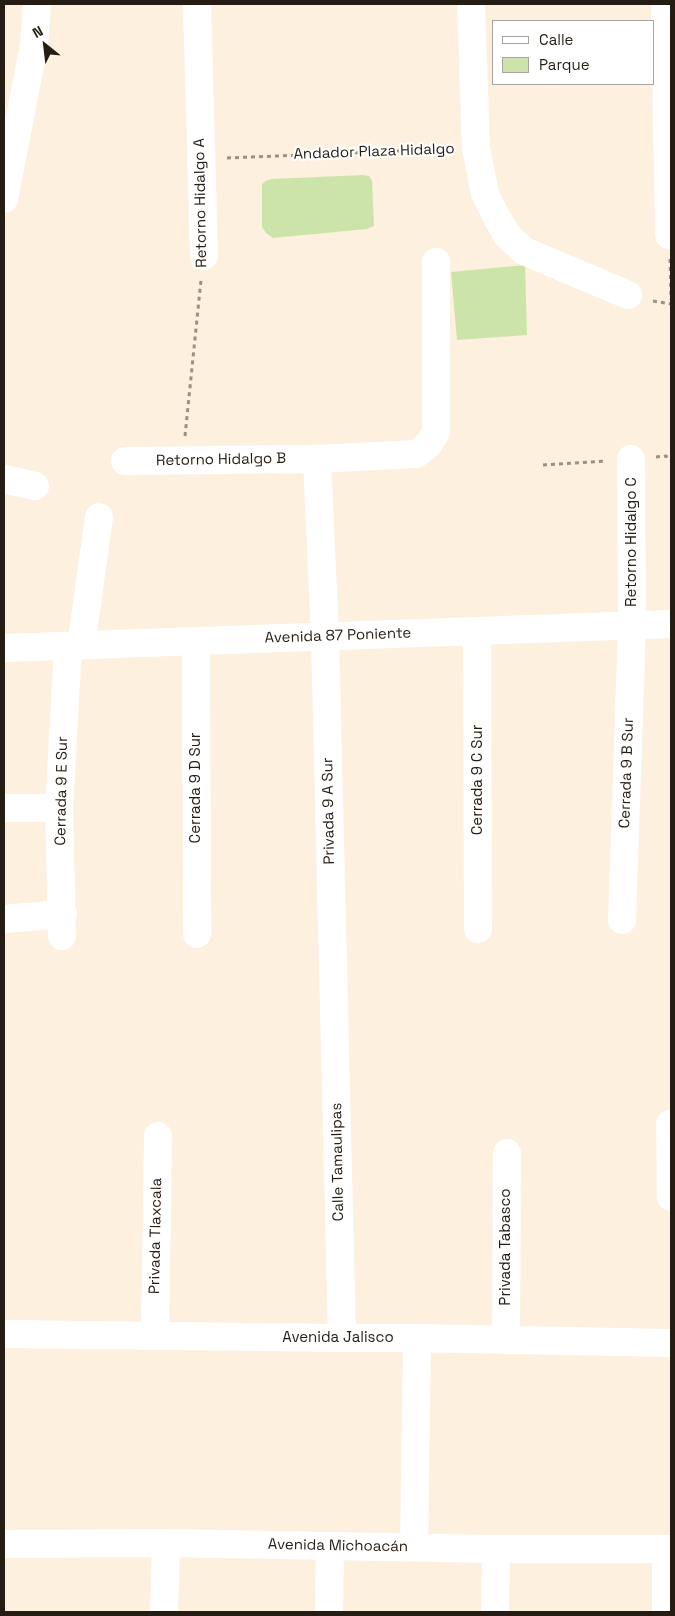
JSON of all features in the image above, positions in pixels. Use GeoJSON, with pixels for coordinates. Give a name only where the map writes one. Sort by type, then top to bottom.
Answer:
{"type":"FeatureCollection","features":[{"type":"Feature","properties":{"kind":"street"},"geometry":{"type":"LineString","coordinates":[[4,199],[34,45],[37,4]]}},
{"type":"Feature","properties":{"kind":"street","name":"Retorno Hidalgo A"},"geometry":{"type":"LineString","coordinates":[[197,4],[204,256]]}},
{"type":"Feature","properties":{"kind":"street"},"geometry":{"type":"LineString","coordinates":[[471,4],[476,148]]}},
{"type":"Feature","properties":{"kind":"street"},"geometry":{"type":"LineString","coordinates":[[665,4],[669,235]]}},
{"type":"Feature","properties":{"kind":"street","name":"Andador Plaza Hidalgo"},"geometry":{"type":"LineString","coordinates":[[476,148],[484,194],[507,235],[524,251],[628,295]]}},
{"type":"Feature","properties":{"kind":"street","name":"Retorno Hidalgo B"},"geometry":{"type":"LineString","coordinates":[[125,462],[317,459],[416,454],[428,445],[436,432],[436,262]]}},
{"type":"Feature","properties":{"kind":"street"},"geometry":{"type":"LineString","coordinates":[[317,459],[325,637]]}},
{"type":"Feature","properties":{"kind":"street","name":"Retorno Hidalgo C"},"geometry":{"type":"LineString","coordinates":[[632,459],[632,626]]}},
{"type":"Feature","properties":{"kind":"street"},"geometry":{"type":"LineString","coordinates":[[4,479],[35,486]]}},
{"type":"Feature","properties":{"kind":"street"},"geometry":{"type":"LineString","coordinates":[[74,646],[99,517]]}},
{"type":"Feature","properties":{"kind":"street","name":"Avenida 87 Poniente"},"geometry":{"type":"LineString","coordinates":[[4,648],[671,624]]}},
{"type":"Feature","properties":{"kind":"street","name":"Cerrada 9 B Sur"},"geometry":{"type":"LineString","coordinates":[[622,920],[632,626]]}},
{"type":"Feature","properties":{"kind":"street","name":"Cerrada 9 C Sur"},"geometry":{"type":"LineString","coordinates":[[477,631],[478,929]]}},
{"type":"Feature","properties":{"kind":"street","name":"Privada 9 A Sur"},"geometry":{"type":"LineString","coordinates":[[325,637],[334,986]]}},
{"type":"Feature","properties":{"kind":"street","name":"Cerrada 9 D Sur"},"geometry":{"type":"LineString","coordinates":[[196,641],[197,934]]}},
{"type":"Feature","properties":{"kind":"street","name":"Cerrada 9 E Sur"},"geometry":{"type":"LineString","coordinates":[[4,919],[62,925],[59,808],[74,646]]}},
{"type":"Feature","properties":{"kind":"street"},"geometry":{"type":"LineString","coordinates":[[4,808],[59,808]]}},
{"type":"Feature","properties":{"kind":"street","name":"Calle Tamaulipas"},"geometry":{"type":"LineString","coordinates":[[334,986],[342,1338]]}},
{"type":"Feature","properties":{"kind":"street"},"geometry":{"type":"LineString","coordinates":[[670,1124],[671,1197]]}},
{"type":"Feature","properties":{"kind":"street","name":"Privada Tlaxcala"},"geometry":{"type":"LineString","coordinates":[[155,1335],[158,1136]]}},
{"type":"Feature","properties":{"kind":"street","name":"Privada Tabasco"},"geometry":{"type":"LineString","coordinates":[[506,1340],[507,1153]]}},
{"type":"Feature","properties":{"kind":"street","name":"Avenida Jalisco"},"geometry":{"type":"LineString","coordinates":[[4,1334],[418,1338],[671,1343]]}},
{"type":"Feature","properties":{"kind":"street"},"geometry":{"type":"LineString","coordinates":[[414,1547],[418,1338]]}},
{"type":"Feature","properties":{"kind":"street"},"geometry":{"type":"LineString","coordinates":[[164,1612],[166,1543]]}},
{"type":"Feature","properties":{"kind":"street","name":"Avenida Michoacán"},"geometry":{"type":"LineString","coordinates":[[4,1544],[166,1543],[496,1549],[669,1549]]}},
{"type":"Feature","properties":{"kind":"street"},"geometry":{"type":"LineString","coordinates":[[329,1612],[330,1546]]}},
{"type":"Feature","properties":{"kind":"street"},"geometry":{"type":"LineString","coordinates":[[496,1549],[496,1612]]}},
{"type":"Feature","properties":{"kind":"street"},"geometry":{"type":"LineString","coordinates":[[666,1612],[669,1549]]}},
{"type":"Feature","properties":{"kind":"path","name":"Andador Plaza Hidalgo"},"geometry":{"type":"LineString","coordinates":[[200,159],[476,148]]}},
{"type":"Feature","properties":{"kind":"path"},"geometry":{"type":"LineString","coordinates":[[669,235],[671,300]]}},
{"type":"Feature","properties":{"kind":"path","name":"Retorno Hidalgo A"},"geometry":{"type":"LineString","coordinates":[[183,461],[204,256]]}},
{"type":"Feature","properties":{"kind":"path"},"geometry":{"type":"LineString","coordinates":[[666,456],[671,460]]}},
{"type":"Feature","properties":{"kind":"green space"},"geometry":{"type":"Polygon","coordinates":[[[369,176],[372,181],[374,226],[367,229],[273,238],[262,227],[262,184],[266,181],[272,179],[369,176]]]}},
{"type":"Feature","properties":{"kind":"green space"},"geometry":{"type":"Polygon","coordinates":[[[525,265],[527,335],[457,340],[451,272],[525,265]]]}}]}
